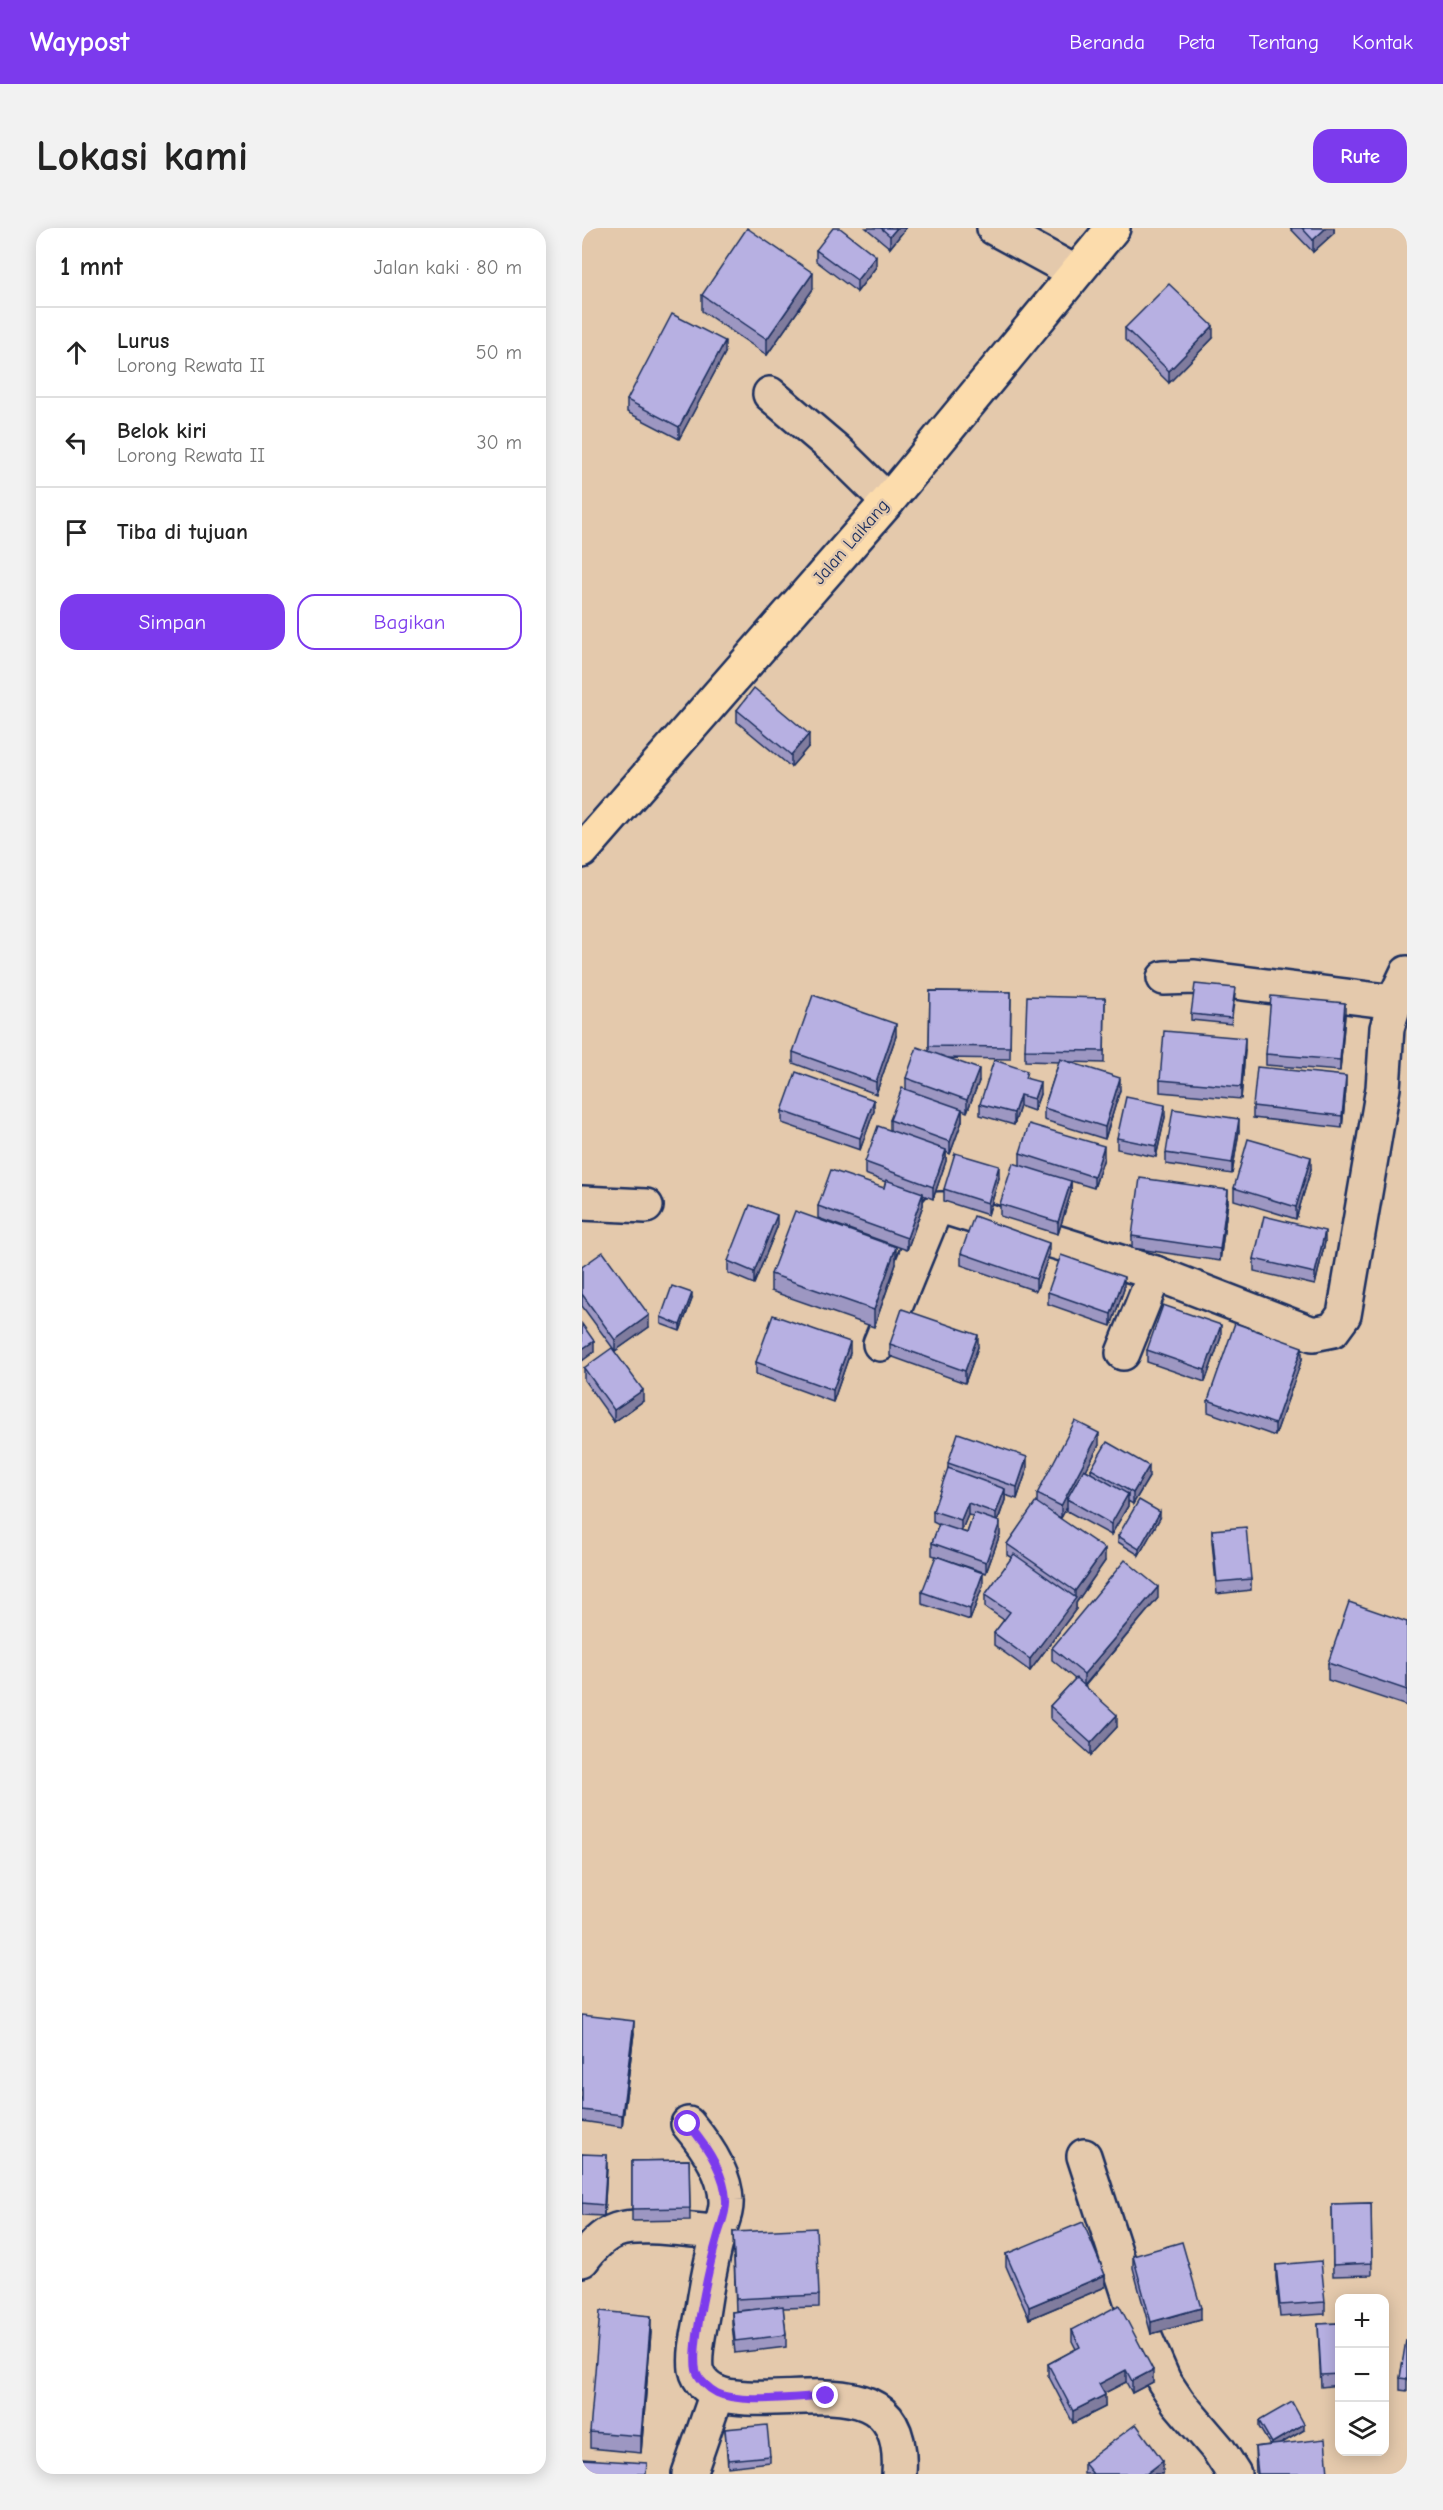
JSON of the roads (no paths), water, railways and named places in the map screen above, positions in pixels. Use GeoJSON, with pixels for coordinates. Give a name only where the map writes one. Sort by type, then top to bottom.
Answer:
{"type":"FeatureCollection","features":[{"type":"Feature","properties":{"kind":"main road","name":"Jalan Laikang"},"geometry":{"type":"LineString","coordinates":[[582,851],[888,501],[1113,228]]}},
{"type":"Feature","properties":{"kind":"street"},"geometry":{"type":"LineString","coordinates":[[994,228],[1076,272]]}},
{"type":"Feature","properties":{"kind":"street"},"geometry":{"type":"LineString","coordinates":[[770,394],[837,451],[888,501]]}},
{"type":"Feature","properties":{"kind":"street"},"geometry":{"type":"LineString","coordinates":[[880,1344],[932,1217],[939,1209],[950,1209],[1155,1274],[1313,1334],[1333,1330],[1344,1316],[1395,1095],[1387,1028],[1401,988],[1195,977],[1164,978]]}},
{"type":"Feature","properties":{"kind":"street"},"geometry":{"type":"LineString","coordinates":[[582,1203],[646,1206]]}},
{"type":"Feature","properties":{"kind":"street"},"geometry":{"type":"LineString","coordinates":[[1123,1353],[1155,1274]]}},
{"type":"Feature","properties":{"kind":"street"},"geometry":{"type":"LineString","coordinates":[[688,2124],[701,2139],[724,2185],[727,2202],[718,2232],[695,2354],[697,2372],[705,2385],[729,2397],[766,2399],[826,2396],[869,2404],[883,2413],[893,2427],[899,2447],[899,2474]]}},
{"type":"Feature","properties":{"kind":"street"},"geometry":{"type":"LineString","coordinates":[[1084,2156],[1137,2319],[1164,2381],[1178,2402],[1218,2448],[1234,2474]]}},
{"type":"Feature","properties":{"kind":"street"},"geometry":{"type":"LineString","coordinates":[[582,2260],[604,2237],[616,2230],[633,2227],[718,2232]]}},
{"type":"Feature","properties":{"kind":"street"},"geometry":{"type":"LineString","coordinates":[[689,2474],[717,2393]]}}]}
